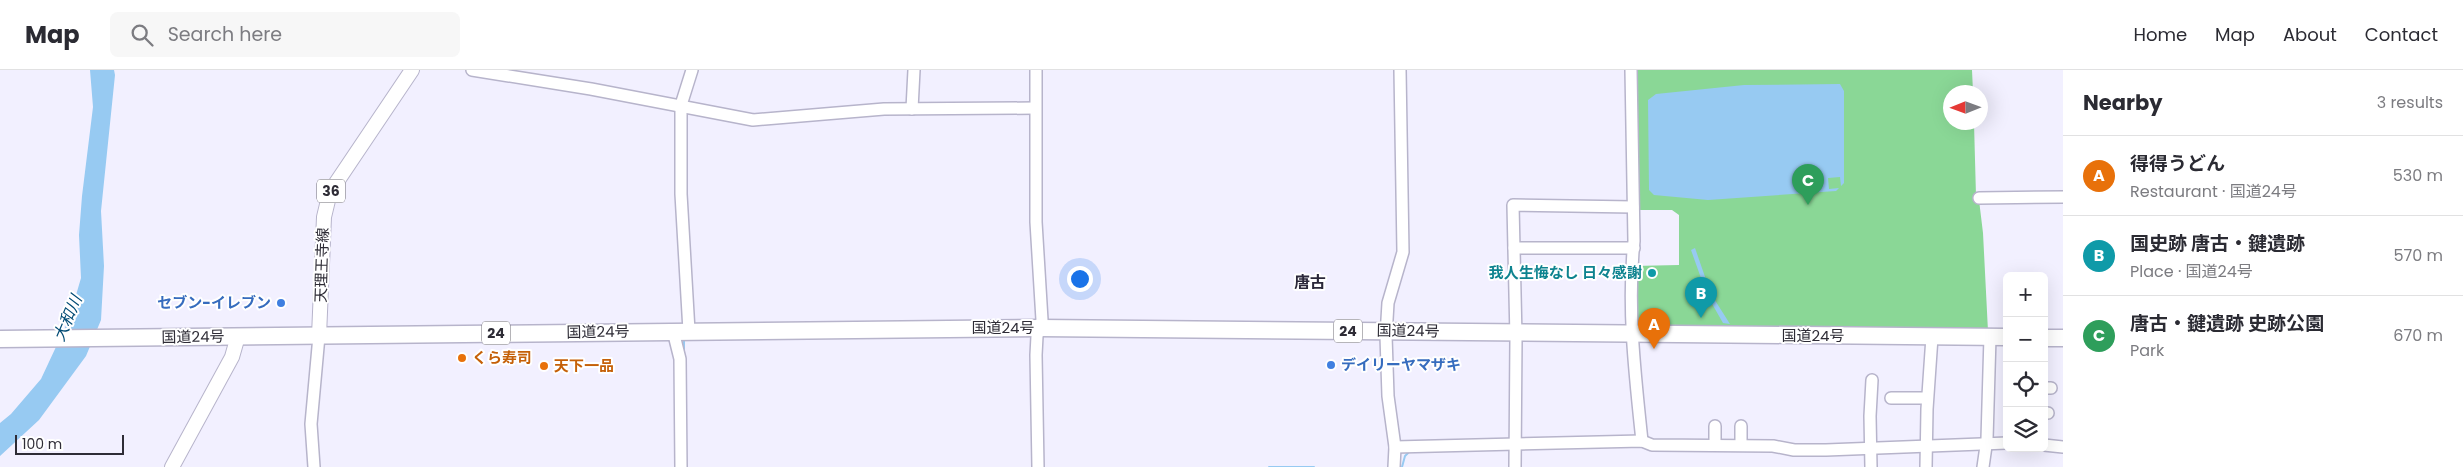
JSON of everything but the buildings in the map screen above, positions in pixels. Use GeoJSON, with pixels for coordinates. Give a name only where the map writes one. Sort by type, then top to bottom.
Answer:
{"type":"FeatureCollection","features":[{"type":"Feature","properties":{"kind":"highway","name":"国道24号"},"geometry":{"type":"LineString","coordinates":[[0,339],[1040,328],[2003,337]]}},
{"type":"Feature","properties":{"kind":"highway"},"geometry":{"type":"LineString","coordinates":[[2048,338],[2063,338]]}},
{"type":"Feature","properties":{"kind":"main road","name":"天理王寺線"},"geometry":{"type":"LineString","coordinates":[[319,336],[324,216],[330,192],[412,70]]}},
{"type":"Feature","properties":{"kind":"main road"},"geometry":{"type":"LineString","coordinates":[[172,467],[232,357],[238,336]]}},
{"type":"Feature","properties":{"kind":"street"},"geometry":{"type":"LineString","coordinates":[[472,70],[761,120],[869,110],[1035,108]]}},
{"type":"Feature","properties":{"kind":"street"},"geometry":{"type":"LineString","coordinates":[[681,467],[680,105],[692,70]]}},
{"type":"Feature","properties":{"kind":"street"},"geometry":{"type":"LineString","coordinates":[[912,109],[914,70]]}},
{"type":"Feature","properties":{"kind":"street"},"geometry":{"type":"LineString","coordinates":[[1036,70],[1036,222],[1042,311],[1037,336],[1036,355],[1038,467]]}},
{"type":"Feature","properties":{"kind":"street"},"geometry":{"type":"LineString","coordinates":[[1394,467],[1394,447],[1388,396],[1386,331],[1388,303],[1404,252],[1400,70]]}},
{"type":"Feature","properties":{"kind":"street"},"geometry":{"type":"LineString","coordinates":[[1631,70],[1634,248],[1631,269],[1632,335],[1642,441]]}},
{"type":"Feature","properties":{"kind":"street"},"geometry":{"type":"LineString","coordinates":[[1979,198],[2063,197]]}},
{"type":"Feature","properties":{"kind":"street"},"geometry":{"type":"LineString","coordinates":[[1515,467],[1513,205],[1633,207]]}},
{"type":"Feature","properties":{"kind":"street"},"geometry":{"type":"LineString","coordinates":[[1514,248],[1634,248]]}},
{"type":"Feature","properties":{"kind":"street"},"geometry":{"type":"LineString","coordinates":[[314,467],[310,424],[319,336]]}},
{"type":"Feature","properties":{"kind":"street"},"geometry":{"type":"LineString","coordinates":[[1926,467],[1927,398],[1932,337]]}},
{"type":"Feature","properties":{"kind":"street"},"geometry":{"type":"LineString","coordinates":[[1983,467],[1986,442],[1990,337]]}},
{"type":"Feature","properties":{"kind":"street"},"geometry":{"type":"LineString","coordinates":[[1871,467],[1872,380]]}},
{"type":"Feature","properties":{"kind":"street"},"geometry":{"type":"LineString","coordinates":[[1891,398],[1927,398]]}},
{"type":"Feature","properties":{"kind":"street"},"geometry":{"type":"LineString","coordinates":[[1715,426],[1715,445]]}},
{"type":"Feature","properties":{"kind":"street"},"geometry":{"type":"LineString","coordinates":[[1741,426],[1742,445]]}},
{"type":"Feature","properties":{"kind":"street"},"geometry":{"type":"LineString","coordinates":[[1394,447],[1514,449],[1642,441],[1652,445],[1742,445],[1802,450],[2003,443]]}},
{"type":"Feature","properties":{"kind":"street"},"geometry":{"type":"LineString","coordinates":[[2048,445],[2063,447]]}},
{"type":"Feature","properties":{"kind":"green space"},"geometry":{"type":"Polygon","coordinates":[[[1634,70],[1972,70],[1973,85],[1943,85],[1943,130],[1974,130],[1976,196],[1979,200],[1983,233],[1988,331],[1636,328],[1633,266],[1679,265],[1679,215],[1672,210],[1637,210],[1634,70]]]}},
{"type":"Feature","properties":{"kind":"water"},"geometry":{"type":"Polygon","coordinates":[[[90,70],[114,70],[115,75],[101,211],[104,266],[101,320],[86,356],[39,420],[0,456],[0,423],[11,414],[41,379],[69,319],[81,278],[79,235],[93,107],[90,70]]]}},
{"type":"Feature","properties":{"kind":"water"},"geometry":{"type":"Polygon","coordinates":[[[1840,84],[1844,91],[1844,183],[1841,186],[1840,177],[1828,178],[1829,189],[1839,188],[1836,191],[1708,200],[1654,195],[1649,190],[1648,100],[1656,94],[1744,85],[1840,84]]]}},
{"type":"Feature","properties":{"kind":"water"},"geometry":{"type":"Polygon","coordinates":[[[1695,248],[1711,294],[1730,324],[1723,323],[1707,295],[1691,250],[1695,248]]]}},
{"type":"Feature","properties":{"kind":"waterway"},"geometry":{"type":"LineString","coordinates":[[684,339],[684,354]]}},
{"type":"Feature","properties":{"kind":"waterway"},"geometry":{"type":"LineString","coordinates":[[1402,467],[1405,456],[1409,452]]}},
{"type":"Feature","properties":{"kind":"waterway"},"geometry":{"type":"LineString","coordinates":[[1269,467],[1314,467]]}},
{"type":"Feature","properties":{"kind":"place","name":"唐古・鍵遺跡 史跡公園"},"geometry":{"type":"Point","coordinates":[1808,205]}},
{"type":"Feature","properties":{"kind":"place","name":"我人生悔なし 日々感謝"},"geometry":{"type":"Point","coordinates":[1652,273]}},
{"type":"Feature","properties":{"kind":"place","name":"セブン-イレブン"},"geometry":{"type":"Point","coordinates":[281,303]}},
{"type":"Feature","properties":{"kind":"place","name":"国史跡 唐古・鍵遺跡"},"geometry":{"type":"Point","coordinates":[1701,318]}},
{"type":"Feature","properties":{"kind":"place","name":"得得うどん"},"geometry":{"type":"Point","coordinates":[1654,349]}},
{"type":"Feature","properties":{"kind":"place","name":"くら寿司"},"geometry":{"type":"Point","coordinates":[462,358]}},
{"type":"Feature","properties":{"kind":"place","name":"デイリーヤマザキ"},"geometry":{"type":"Point","coordinates":[1331,365]}},
{"type":"Feature","properties":{"kind":"place","name":"天下一品"},"geometry":{"type":"Point","coordinates":[544,366]}},
{"type":"Feature","properties":{"kind":"district","name":"唐古"},"geometry":{"type":"Point","coordinates":[1310,282]}},
{"type":"Feature","properties":{"kind":"water label","name":"大和川"},"geometry":{"type":"Point","coordinates":[67,318]}}]}
